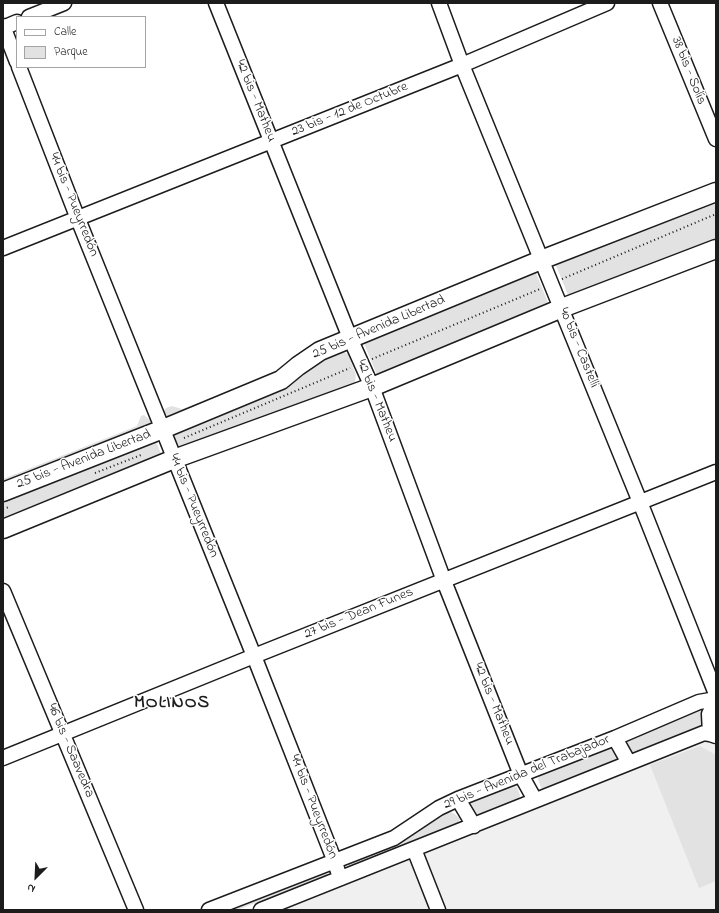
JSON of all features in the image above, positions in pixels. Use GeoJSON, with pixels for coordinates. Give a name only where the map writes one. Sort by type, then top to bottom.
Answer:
{"type":"FeatureCollection","features":[{"type":"Feature","properties":{"kind":"main road","name":"25 bis - Avenida Libertad"},"geometry":{"type":"LineString","coordinates":[[3,492],[163,429],[281,380],[320,351],[350,338],[541,260],[716,192]]}},
{"type":"Feature","properties":{"kind":"main road"},"geometry":{"type":"LineString","coordinates":[[3,529],[174,459],[372,387],[562,308],[716,249]]}},
{"type":"Feature","properties":{"kind":"street"},"geometry":{"type":"LineString","coordinates":[[32,16],[64,3]]}},
{"type":"Feature","properties":{"kind":"street","name":"42 bis - Matheu"},"geometry":{"type":"LineString","coordinates":[[216,3],[350,338],[372,387],[444,581],[521,775],[535,800]]}},
{"type":"Feature","properties":{"kind":"street","name":"40 bis - Castelli"},"geometry":{"type":"LineString","coordinates":[[439,3],[462,65],[562,308],[716,694]]}},
{"type":"Feature","properties":{"kind":"street","name":"23 bis - 12 de Octubre"},"geometry":{"type":"LineString","coordinates":[[3,248],[462,65],[607,3]]}},
{"type":"Feature","properties":{"kind":"street","name":"38 bis - Solís"},"geometry":{"type":"LineString","coordinates":[[660,3],[716,139]]}},
{"type":"Feature","properties":{"kind":"street"},"geometry":{"type":"LineString","coordinates":[[16,22],[3,27],[16,60]]}},
{"type":"Feature","properties":{"kind":"street","name":"44 bis - Pueyrredón"},"geometry":{"type":"LineString","coordinates":[[19,68],[78,219],[254,656],[340,878]]}},
{"type":"Feature","properties":{"kind":"street","name":"27 bis - Dean Funes"},"geometry":{"type":"LineString","coordinates":[[3,758],[254,656],[716,472]]}},
{"type":"Feature","properties":{"kind":"street","name":"46 bis - Saavedra"},"geometry":{"type":"LineString","coordinates":[[3,591],[136,910]]}},
{"type":"Feature","properties":{"kind":"street"},"geometry":{"type":"LineString","coordinates":[[713,735],[709,714],[716,701]]}},
{"type":"Feature","properties":{"kind":"street","name":"29 bis - Avenida del Trabajador"},"geometry":{"type":"LineString","coordinates":[[212,909],[394,838],[439,808],[458,800],[615,738],[699,702],[716,701]]}},
{"type":"Feature","properties":{"kind":"street","name":"29 bis - Avenida del Trabajador"},"geometry":{"type":"LineString","coordinates":[[261,910],[629,763],[704,734],[713,735]]}},
{"type":"Feature","properties":{"kind":"street"},"geometry":{"type":"LineString","coordinates":[[615,738],[629,763]]}},
{"type":"Feature","properties":{"kind":"street"},"geometry":{"type":"LineString","coordinates":[[458,800],[474,826]]}},
{"type":"Feature","properties":{"kind":"street"},"geometry":{"type":"LineString","coordinates":[[414,849],[438,910]]}},
{"type":"Feature","properties":{"kind":"shaded area"},"geometry":{"type":"Polygon","coordinates":[[[704,741],[712,743],[716,746],[716,910],[278,910],[356,878],[410,859],[469,834],[704,741]]]}},
{"type":"Feature","properties":{"kind":"green space"},"geometry":{"type":"Polygon","coordinates":[[[716,201],[716,238],[568,295],[555,263],[716,201]]]}},
{"type":"Feature","properties":{"kind":"green space"},"geometry":{"type":"Polygon","coordinates":[[[536,273],[549,305],[377,375],[364,343],[536,273]]]}},
{"type":"Feature","properties":{"kind":"green space"},"geometry":{"type":"Polygon","coordinates":[[[344,352],[348,354],[356,375],[355,382],[349,387],[183,447],[179,446],[175,440],[175,433],[249,401],[271,395],[323,358],[344,352]]]}},
{"type":"Feature","properties":{"kind":"green space"},"geometry":{"type":"Polygon","coordinates":[[[272,376],[174,416],[168,417],[165,414],[164,411],[166,408],[172,406],[182,409],[272,376]]]}},
{"type":"Feature","properties":{"kind":"green space"},"geometry":{"type":"Polygon","coordinates":[[[144,415],[150,420],[150,424],[3,483],[3,479],[137,426],[141,416],[144,415]]]}},
{"type":"Feature","properties":{"kind":"green space"},"geometry":{"type":"Polygon","coordinates":[[[155,439],[162,456],[3,520],[3,500],[155,439]]]}},
{"type":"Feature","properties":{"kind":"green space"},"geometry":{"type":"Polygon","coordinates":[[[702,709],[703,727],[689,730],[633,753],[625,745],[626,740],[702,709]]]}},
{"type":"Feature","properties":{"kind":"green space"},"geometry":{"type":"Polygon","coordinates":[[[700,746],[716,755],[716,881],[699,888],[650,765],[700,746]]]}},
{"type":"Feature","properties":{"kind":"green space"},"geometry":{"type":"Polygon","coordinates":[[[609,747],[617,756],[616,760],[541,788],[538,779],[539,775],[609,747]]]}},
{"type":"Feature","properties":{"kind":"green space"},"geometry":{"type":"Polygon","coordinates":[[[514,786],[517,787],[520,795],[519,798],[479,815],[477,815],[470,808],[471,802],[514,786]]]}},
{"type":"Feature","properties":{"kind":"green space"},"geometry":{"type":"Polygon","coordinates":[[[451,812],[460,819],[458,824],[349,867],[348,864],[396,845],[439,817],[451,812]]]}},
{"type":"Feature","properties":{"kind":"green space"},"geometry":{"type":"Polygon","coordinates":[[[327,873],[328,875],[237,910],[229,910],[327,873]]]}},
{"type":"Feature","properties":{"kind":"district","name":"MOLINOS"},"geometry":{"type":"Point","coordinates":[172,704]}}]}
